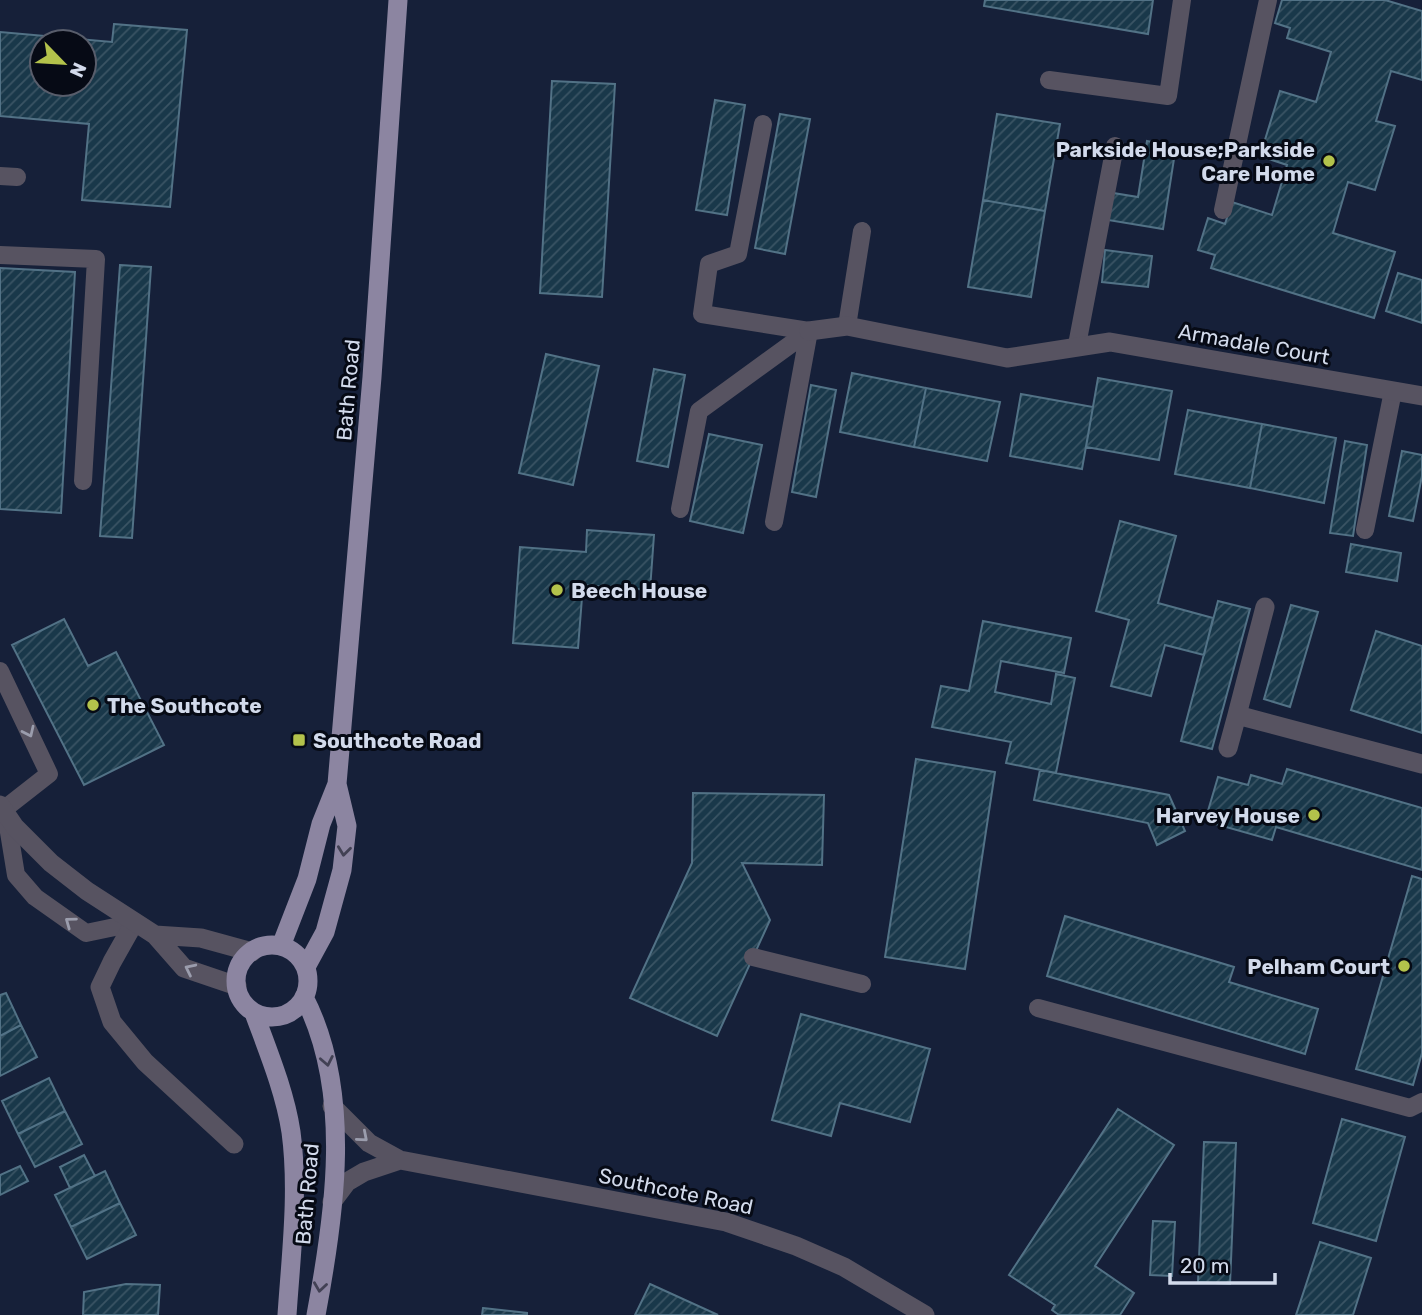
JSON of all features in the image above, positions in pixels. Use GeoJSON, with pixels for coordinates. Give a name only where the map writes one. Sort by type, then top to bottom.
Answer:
{"type":"FeatureCollection","features":[{"type":"Feature","properties":{"kind":"main road","name":"Bath Road"},"geometry":{"type":"LineString","coordinates":[[281,946],[307,879],[321,824],[337,784],[373,363],[398,0]]}},
{"type":"Feature","properties":{"kind":"main road","name":"Bath Road"},"geometry":{"type":"LineString","coordinates":[[306,967],[325,932],[342,870],[347,825],[337,784]]}},
{"type":"Feature","properties":{"kind":"main road"},"geometry":{"type":"LineString","coordinates":[[268,945],[281,946],[298,955],[306,967],[307,981],[304,997],[297,1007],[281,1016],[268,1017],[254,1013],[239,997],[238,968],[244,957],[252,951],[268,945]]}},
{"type":"Feature","properties":{"kind":"main road","name":"Bath Road"},"geometry":{"type":"LineString","coordinates":[[304,997],[318,1024],[328,1063],[336,1154],[316,1315]]}},
{"type":"Feature","properties":{"kind":"main road","name":"Bath Road"},"geometry":{"type":"LineString","coordinates":[[254,1013],[290,1130],[294,1169],[287,1315]]}},
{"type":"Feature","properties":{"kind":"street","name":"Armadale Court"},"geometry":{"type":"LineString","coordinates":[[809,331],[847,326],[1007,358],[1077,345],[1110,342],[1422,396]]}},
{"type":"Feature","properties":{"kind":"street"},"geometry":{"type":"LineString","coordinates":[[1228,748],[1265,607]]}},
{"type":"Feature","properties":{"kind":"street"},"geometry":{"type":"LineString","coordinates":[[1237,715],[1422,764]]}},
{"type":"Feature","properties":{"kind":"street"},"geometry":{"type":"LineString","coordinates":[[3,810],[15,827],[51,863],[87,891],[155,935],[184,968],[237,986]]}},
{"type":"Feature","properties":{"kind":"street"},"geometry":{"type":"LineString","coordinates":[[134,923],[100,987],[112,1022],[145,1062],[234,1144]]}},
{"type":"Feature","properties":{"kind":"street"},"geometry":{"type":"LineString","coordinates":[[155,935],[201,938],[252,951]]}},
{"type":"Feature","properties":{"kind":"street","name":"Southcote Road"},"geometry":{"type":"LineString","coordinates":[[332,1106],[369,1143],[400,1160],[726,1222],[796,1246],[844,1267],[925,1315]]}},
{"type":"Feature","properties":{"kind":"street","name":"Southcote Road"},"geometry":{"type":"LineString","coordinates":[[332,1202],[347,1182],[364,1172],[400,1160]]}},
{"type":"Feature","properties":{"kind":"lane"},"geometry":{"type":"LineString","coordinates":[[1049,80],[1168,96],[1182,0]]}},
{"type":"Feature","properties":{"kind":"lane"},"geometry":{"type":"LineString","coordinates":[[1223,210],[1268,0]]}},
{"type":"Feature","properties":{"kind":"lane"},"geometry":{"type":"LineString","coordinates":[[763,124],[738,254],[709,264],[702,314],[809,331]]}},
{"type":"Feature","properties":{"kind":"lane"},"geometry":{"type":"LineString","coordinates":[[1077,345],[1115,146]]}},
{"type":"Feature","properties":{"kind":"lane"},"geometry":{"type":"LineString","coordinates":[[847,326],[862,231]]}},
{"type":"Feature","properties":{"kind":"lane"},"geometry":{"type":"LineString","coordinates":[[0,255],[96,259],[83,481]]}},
{"type":"Feature","properties":{"kind":"lane"},"geometry":{"type":"LineString","coordinates":[[680,509],[699,411],[809,331]]}},
{"type":"Feature","properties":{"kind":"lane"},"geometry":{"type":"LineString","coordinates":[[774,522],[809,331]]}},
{"type":"Feature","properties":{"kind":"lane"},"geometry":{"type":"LineString","coordinates":[[1365,530],[1393,390]]}},
{"type":"Feature","properties":{"kind":"lane"},"geometry":{"type":"LineString","coordinates":[[0,671],[49,775],[3,810],[16,876],[35,897],[86,933],[134,923]]}},
{"type":"Feature","properties":{"kind":"lane"},"geometry":{"type":"LineString","coordinates":[[753,957],[862,984]]}},
{"type":"Feature","properties":{"kind":"lane"},"geometry":{"type":"LineString","coordinates":[[1038,1008],[1410,1108],[1422,1102]]}},
{"type":"Feature","properties":{"kind":"building"},"geometry":{"type":"Polygon","coordinates":[[[985,0],[1153,0],[1148,34],[984,6],[985,0]]]}},
{"type":"Feature","properties":{"kind":"building","name":"Parkside House;Parkside Care Home"},"geometry":{"type":"Polygon","coordinates":[[[1282,0],[1385,0],[1422,11],[1422,80],[1391,71],[1376,121],[1395,126],[1375,190],[1348,182],[1333,233],[1395,252],[1374,318],[1211,268],[1215,255],[1198,250],[1208,218],[1225,224],[1232,202],[1272,215],[1287,165],[1260,156],[1280,91],[1316,102],[1331,52],[1287,38],[1290,28],[1275,23],[1282,0]]]}},
{"type":"Feature","properties":{"kind":"building"},"geometry":{"type":"Polygon","coordinates":[[[114,24],[187,30],[170,207],[82,200],[89,124],[0,116],[0,32],[28,34],[28,98],[98,98],[98,41],[112,42],[114,24]]]}},
{"type":"Feature","properties":{"kind":"building"},"geometry":{"type":"Polygon","coordinates":[[[552,81],[615,84],[602,297],[540,293],[552,81]]]}},
{"type":"Feature","properties":{"kind":"building"},"geometry":{"type":"Polygon","coordinates":[[[715,100],[745,105],[727,215],[696,210],[715,100]]]}},
{"type":"Feature","properties":{"kind":"building"},"geometry":{"type":"Polygon","coordinates":[[[780,114],[810,119],[785,254],[755,248],[780,114]]]}},
{"type":"Feature","properties":{"kind":"building"},"geometry":{"type":"Polygon","coordinates":[[[997,114],[1060,124],[1045,211],[983,200],[997,114]]]}},
{"type":"Feature","properties":{"kind":"building"},"geometry":{"type":"Polygon","coordinates":[[[1147,141],[1176,146],[1163,229],[1108,220],[1113,193],[1138,197],[1147,141]]]}},
{"type":"Feature","properties":{"kind":"building"},"geometry":{"type":"Polygon","coordinates":[[[983,200],[1045,211],[1031,297],[968,287],[983,200]]]}},
{"type":"Feature","properties":{"kind":"building"},"geometry":{"type":"Polygon","coordinates":[[[1105,250],[1152,256],[1148,287],[1102,282],[1105,250]]]}},
{"type":"Feature","properties":{"kind":"building"},"geometry":{"type":"Polygon","coordinates":[[[120,265],[151,267],[132,538],[100,536],[120,265]]]}},
{"type":"Feature","properties":{"kind":"building"},"geometry":{"type":"Polygon","coordinates":[[[0,268],[75,272],[61,513],[0,509],[0,268]]]}},
{"type":"Feature","properties":{"kind":"building"},"geometry":{"type":"Polygon","coordinates":[[[1398,273],[1422,280],[1422,323],[1386,311],[1398,273]]]}},
{"type":"Feature","properties":{"kind":"building"},"geometry":{"type":"Polygon","coordinates":[[[546,354],[599,366],[573,485],[519,473],[546,354]]]}},
{"type":"Feature","properties":{"kind":"building"},"geometry":{"type":"Polygon","coordinates":[[[654,369],[685,375],[668,467],[637,461],[654,369]]]}},
{"type":"Feature","properties":{"kind":"building"},"geometry":{"type":"Polygon","coordinates":[[[852,373],[926,388],[914,447],[840,432],[852,373]]]}},
{"type":"Feature","properties":{"kind":"building"},"geometry":{"type":"Polygon","coordinates":[[[1098,378],[1172,391],[1159,460],[1086,447],[1098,378]]]}},
{"type":"Feature","properties":{"kind":"building"},"geometry":{"type":"Polygon","coordinates":[[[811,385],[836,390],[816,497],[792,492],[811,385]]]}},
{"type":"Feature","properties":{"kind":"building"},"geometry":{"type":"Polygon","coordinates":[[[926,388],[1000,402],[987,461],[914,447],[926,388]]]}},
{"type":"Feature","properties":{"kind":"building"},"geometry":{"type":"Polygon","coordinates":[[[1021,394],[1093,407],[1082,469],[1010,456],[1021,394]]]}},
{"type":"Feature","properties":{"kind":"building"},"geometry":{"type":"Polygon","coordinates":[[[1188,410],[1262,424],[1250,488],[1175,474],[1188,410]]]}},
{"type":"Feature","properties":{"kind":"building"},"geometry":{"type":"Polygon","coordinates":[[[1262,424],[1336,438],[1324,503],[1250,488],[1262,424]]]}},
{"type":"Feature","properties":{"kind":"building"},"geometry":{"type":"Polygon","coordinates":[[[709,434],[762,445],[743,533],[690,521],[709,434]]]}},
{"type":"Feature","properties":{"kind":"building"},"geometry":{"type":"Polygon","coordinates":[[[1345,441],[1367,445],[1353,536],[1330,533],[1345,441]]]}},
{"type":"Feature","properties":{"kind":"building"},"geometry":{"type":"Polygon","coordinates":[[[1402,451],[1422,455],[1422,476],[1413,521],[1389,516],[1402,451]]]}},
{"type":"Feature","properties":{"kind":"building"},"geometry":{"type":"Polygon","coordinates":[[[1120,521],[1176,536],[1158,603],[1213,618],[1204,655],[1165,645],[1151,696],[1111,686],[1129,620],[1096,611],[1120,521]]]}},
{"type":"Feature","properties":{"kind":"building"},"geometry":{"type":"Polygon","coordinates":[[[587,530],[654,535],[650,590],[583,585],[578,648],[513,643],[520,547],[586,552],[587,530]]]}},
{"type":"Feature","properties":{"kind":"building"},"geometry":{"type":"Polygon","coordinates":[[[1351,544],[1401,553],[1397,581],[1346,572],[1351,544]]]}},
{"type":"Feature","properties":{"kind":"building"},"geometry":{"type":"Polygon","coordinates":[[[1218,601],[1250,609],[1212,749],[1181,741],[1218,601]]]}},
{"type":"Feature","properties":{"kind":"building"},"geometry":{"type":"Polygon","coordinates":[[[1291,605],[1318,612],[1290,707],[1264,699],[1291,605]]]}},
{"type":"Feature","properties":{"kind":"building","name":"The Southcote"},"geometry":{"type":"Polygon","coordinates":[[[64,619],[88,666],[116,652],[164,745],[84,785],[12,645],[64,619]]]}},
{"type":"Feature","properties":{"kind":"building"},"geometry":{"type":"Polygon","coordinates":[[[983,621],[1071,638],[1064,673],[1001,661],[995,692],[1051,704],[1056,674],[1075,678],[1056,773],[1006,763],[1011,742],[932,727],[941,686],[969,691],[983,621]]]}},
{"type":"Feature","properties":{"kind":"building"},"geometry":{"type":"Polygon","coordinates":[[[1376,631],[1422,646],[1422,733],[1351,710],[1376,631]]]}},
{"type":"Feature","properties":{"kind":"building"},"geometry":{"type":"Polygon","coordinates":[[[916,759],[995,772],[965,969],[885,957],[916,759]]]}},
{"type":"Feature","properties":{"kind":"building","name":"Harvey House"},"geometry":{"type":"Polygon","coordinates":[[[1287,769],[1422,808],[1422,870],[1276,827],[1272,840],[1205,821],[1218,777],[1248,785],[1251,775],[1282,784],[1287,769]]]}},
{"type":"Feature","properties":{"kind":"building"},"geometry":{"type":"Polygon","coordinates":[[[1040,770],[1169,795],[1185,831],[1157,845],[1148,823],[1034,800],[1040,770]]]}},
{"type":"Feature","properties":{"kind":"building"},"geometry":{"type":"Polygon","coordinates":[[[693,793],[824,795],[822,865],[742,863],[770,920],[717,1036],[630,998],[692,863],[693,793]]]}},
{"type":"Feature","properties":{"kind":"building","name":"Pelham Court"},"geometry":{"type":"Polygon","coordinates":[[[1412,876],[1422,879],[1422,1053],[1413,1085],[1356,1069],[1412,876]]]}},
{"type":"Feature","properties":{"kind":"building"},"geometry":{"type":"Polygon","coordinates":[[[1065,916],[1234,967],[1229,982],[1318,1009],[1305,1054],[1047,976],[1065,916]]]}},
{"type":"Feature","properties":{"kind":"building"},"geometry":{"type":"Polygon","coordinates":[[[6,993],[21,1025],[0,1036],[0,995],[6,993]]]}},
{"type":"Feature","properties":{"kind":"building"},"geometry":{"type":"Polygon","coordinates":[[[801,1014],[930,1049],[910,1122],[840,1103],[831,1136],[772,1120],[801,1014]]]}},
{"type":"Feature","properties":{"kind":"building"},"geometry":{"type":"Polygon","coordinates":[[[21,1025],[37,1057],[0,1076],[0,1036],[21,1025]]]}},
{"type":"Feature","properties":{"kind":"building"},"geometry":{"type":"Polygon","coordinates":[[[49,1078],[65,1111],[18,1134],[2,1101],[49,1078]]]}},
{"type":"Feature","properties":{"kind":"building"},"geometry":{"type":"Polygon","coordinates":[[[1118,1109],[1174,1145],[1095,1266],[1134,1293],[1120,1315],[1059,1315],[1052,1310],[1055,1305],[1009,1275],[1118,1109]]]}},
{"type":"Feature","properties":{"kind":"building"},"geometry":{"type":"Polygon","coordinates":[[[65,1111],[82,1144],[35,1167],[18,1134],[65,1111]]]}},
{"type":"Feature","properties":{"kind":"building"},"geometry":{"type":"Polygon","coordinates":[[[1342,1119],[1405,1137],[1376,1241],[1313,1223],[1342,1119]]]}},
{"type":"Feature","properties":{"kind":"building"},"geometry":{"type":"Polygon","coordinates":[[[1204,1142],[1236,1143],[1230,1284],[1198,1282],[1204,1142]]]}},
{"type":"Feature","properties":{"kind":"building"},"geometry":{"type":"Polygon","coordinates":[[[84,1155],[95,1176],[70,1188],[60,1167],[84,1155]]]}},
{"type":"Feature","properties":{"kind":"building"},"geometry":{"type":"Polygon","coordinates":[[[20,1166],[28,1181],[0,1195],[0,1175],[20,1166]]]}},
{"type":"Feature","properties":{"kind":"building"},"geometry":{"type":"Polygon","coordinates":[[[105,1171],[120,1203],[71,1227],[55,1195],[105,1171]]]}},
{"type":"Feature","properties":{"kind":"building"},"geometry":{"type":"Polygon","coordinates":[[[120,1203],[136,1235],[87,1259],[71,1227],[120,1203]]]}},
{"type":"Feature","properties":{"kind":"building"},"geometry":{"type":"Polygon","coordinates":[[[1153,1221],[1175,1222],[1172,1276],[1150,1275],[1153,1221]]]}},
{"type":"Feature","properties":{"kind":"building"},"geometry":{"type":"Polygon","coordinates":[[[1320,1242],[1371,1258],[1353,1315],[1296,1315],[1320,1242]]]}},
{"type":"Feature","properties":{"kind":"building"},"geometry":{"type":"Polygon","coordinates":[[[126,1284],[160,1285],[158,1315],[83,1315],[84,1292],[126,1284]]]}},
{"type":"Feature","properties":{"kind":"building"},"geometry":{"type":"Polygon","coordinates":[[[650,1284],[718,1315],[635,1315],[650,1284]]]}},
{"type":"Feature","properties":{"kind":"building"},"geometry":{"type":"Polygon","coordinates":[[[483,1308],[527,1313],[527,1315],[482,1315],[483,1308]]]}},
{"type":"Feature","properties":{"kind":"place","name":"Parkside House;Parkside Care Home"},"geometry":{"type":"Point","coordinates":[1329,161]}},
{"type":"Feature","properties":{"kind":"place","name":"Beech House"},"geometry":{"type":"Point","coordinates":[557,590]}},
{"type":"Feature","properties":{"kind":"place","name":"The Southcote"},"geometry":{"type":"Point","coordinates":[93,705]}},
{"type":"Feature","properties":{"kind":"place","name":"Southcote Road"},"geometry":{"type":"Point","coordinates":[299,740]}},
{"type":"Feature","properties":{"kind":"place","name":"Harvey House"},"geometry":{"type":"Point","coordinates":[1314,815]}},
{"type":"Feature","properties":{"kind":"place","name":"Pelham Court"},"geometry":{"type":"Point","coordinates":[1404,966]}}]}
